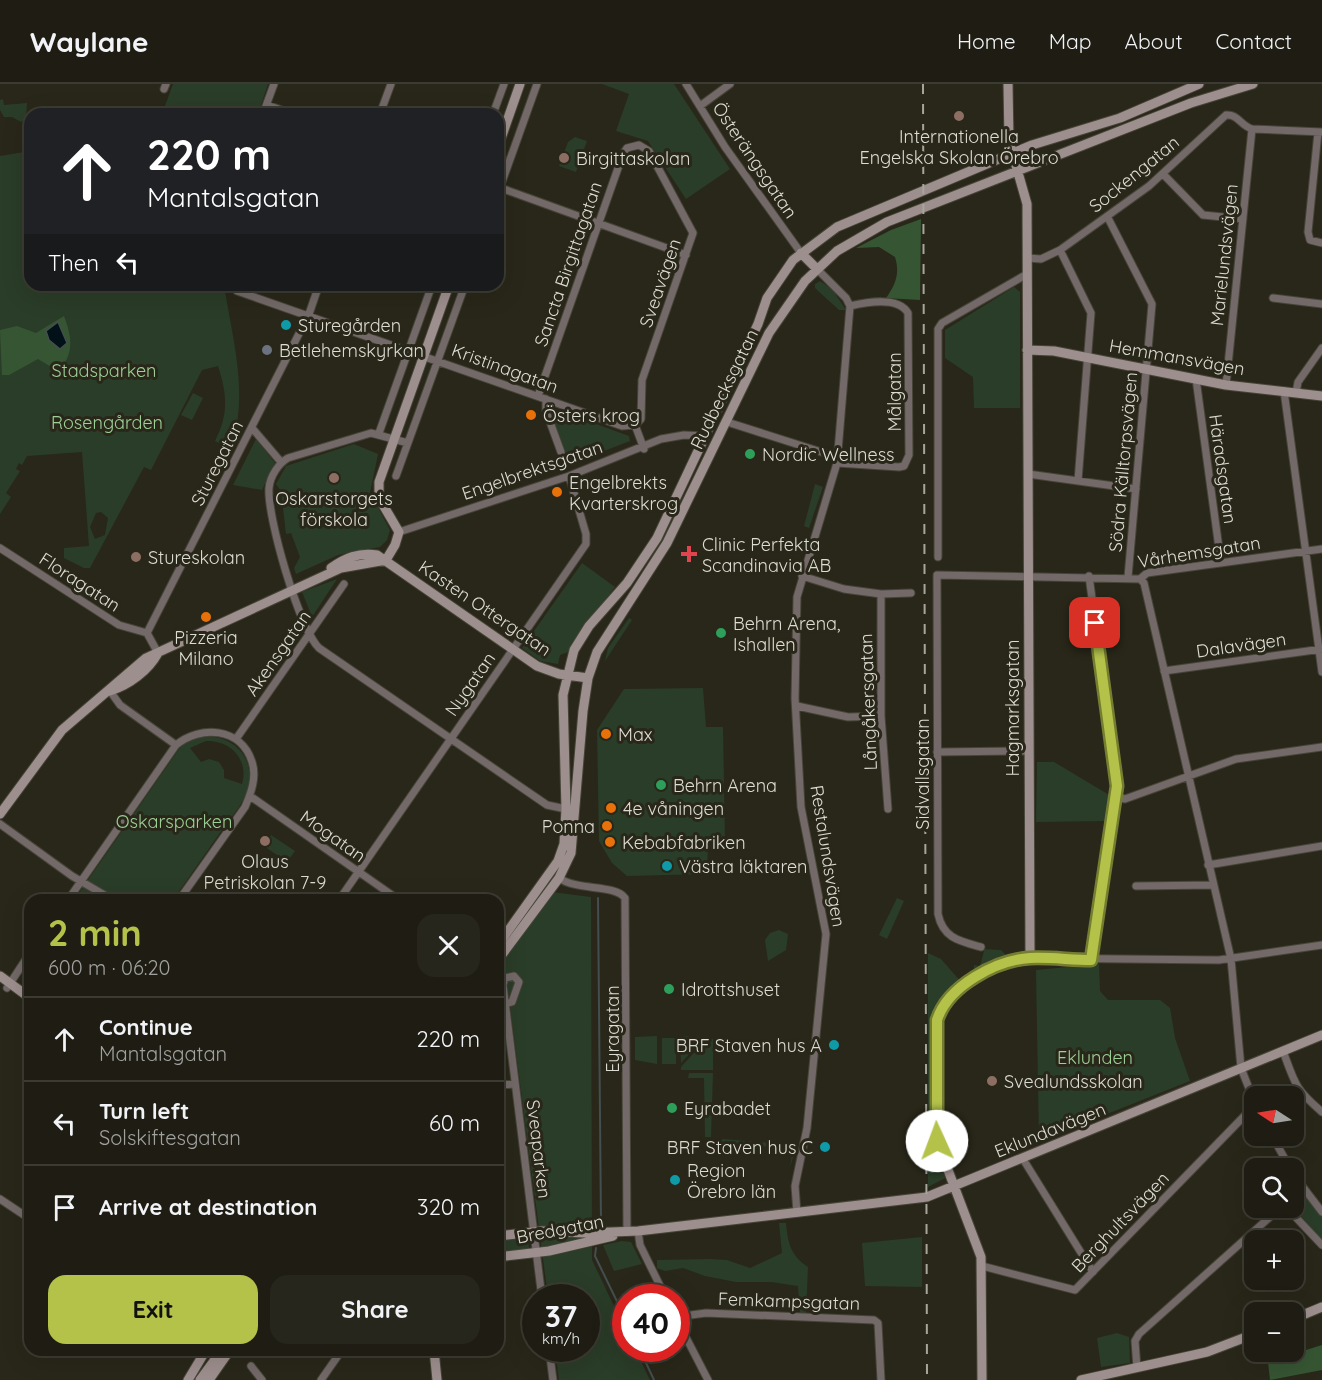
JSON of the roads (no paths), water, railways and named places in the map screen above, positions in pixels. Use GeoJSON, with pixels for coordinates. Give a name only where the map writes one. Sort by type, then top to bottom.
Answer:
{"type":"FeatureCollection","features":[{"type":"Feature","properties":{"kind":"street"},"geometry":{"type":"LineString","coordinates":[[266,108],[274,84]]}},
{"type":"Feature","properties":{"kind":"street"},"geometry":{"type":"LineString","coordinates":[[382,108],[391,84]]}},
{"type":"Feature","properties":{"kind":"street"},"geometry":{"type":"LineString","coordinates":[[495,108],[504,84]]}},
{"type":"Feature","properties":{"kind":"street"},"geometry":{"type":"LineString","coordinates":[[504,130],[520,84]]}},
{"type":"Feature","properties":{"kind":"street"},"geometry":{"type":"LineString","coordinates":[[504,175],[537,84]]}},
{"type":"Feature","properties":{"kind":"street","name":"Österängsgatan"},"geometry":{"type":"LineString","coordinates":[[686,84],[801,253]]}},
{"type":"Feature","properties":{"kind":"street"},"geometry":{"type":"LineString","coordinates":[[700,106],[730,84]]}},
{"type":"Feature","properties":{"kind":"street"},"geometry":{"type":"LineString","coordinates":[[1008,84],[1010,141],[1014,152]]}},
{"type":"Feature","properties":{"kind":"street","name":"Rudbecksgatan"},"geometry":{"type":"LineString","coordinates":[[504,937],[558,861],[564,844],[566,809],[563,695],[567,675],[582,635],[627,583],[657,538],[759,324],[767,298],[801,253],[837,226],[1014,152],[1076,130],[1120,118],[1198,84]]}},
{"type":"Feature","properties":{"kind":"street","name":"Rudbecksgatan"},"geometry":{"type":"LineString","coordinates":[[504,952],[567,865],[574,843],[576,779],[588,678],[603,642],[667,543],[782,312],[801,285],[846,244],[887,222],[1020,172],[1095,139],[1191,103],[1253,84]]}},
{"type":"Feature","properties":{"kind":"street"},"geometry":{"type":"LineString","coordinates":[[267,105],[276,108]]}},
{"type":"Feature","properties":{"kind":"street","name":"Sockengatan"},"geometry":{"type":"LineString","coordinates":[[1027,258],[1041,259],[1060,250],[1163,174],[1226,115],[1235,116],[1246,128],[1252,129]]}},
{"type":"Feature","properties":{"kind":"street"},"geometry":{"type":"LineString","coordinates":[[1252,129],[1320,132],[1308,232],[1310,240],[1322,243]]}},
{"type":"Feature","properties":{"kind":"street","name":"Marielundsvägen"},"geometry":{"type":"LineString","coordinates":[[1226,384],[1252,129]]}},
{"type":"Feature","properties":{"kind":"street","name":"Sveavägen"},"geometry":{"type":"LineString","coordinates":[[632,146],[639,145],[649,151],[692,227],[692,239],[645,373],[641,419],[635,425]]}},
{"type":"Feature","properties":{"kind":"street","name":"Sancta Birgittagatan"},"geometry":{"type":"LineString","coordinates":[[538,396],[623,154],[632,146]]}},
{"type":"Feature","properties":{"kind":"street","name":"Hagmarksgatan"},"geometry":{"type":"LineString","coordinates":[[1014,152],[1026,201],[1030,958]]}},
{"type":"Feature","properties":{"kind":"street"},"geometry":{"type":"LineString","coordinates":[[1163,174],[1203,215],[1243,219]]}},
{"type":"Feature","properties":{"kind":"street"},"geometry":{"type":"LineString","coordinates":[[504,191],[686,255]]}},
{"type":"Feature","properties":{"kind":"street","name":"Södra Källtorpsvägen"},"geometry":{"type":"LineString","coordinates":[[1107,216],[1152,304],[1128,577]]}},
{"type":"Feature","properties":{"kind":"street"},"geometry":{"type":"LineString","coordinates":[[1060,250],[1092,313],[1078,481]]}},
{"type":"Feature","properties":{"kind":"street"},"geometry":{"type":"LineString","coordinates":[[801,253],[846,298],[850,306]]}},
{"type":"Feature","properties":{"kind":"street"},"geometry":{"type":"LineString","coordinates":[[938,557],[938,329],[942,323],[1027,274]]}},
{"type":"Feature","properties":{"kind":"street","name":"Kristinagatan"},"geometry":{"type":"LineString","coordinates":[[237,291],[309,314],[622,426],[635,425]]}},
{"type":"Feature","properties":{"kind":"street","name":"Sturegatan"},"geometry":{"type":"LineString","coordinates":[[147,633],[309,314],[317,291]]}},
{"type":"Feature","properties":{"kind":"street"},"geometry":{"type":"LineString","coordinates":[[380,433],[430,291]]}},
{"type":"Feature","properties":{"kind":"street"},"geometry":{"type":"LineString","coordinates":[[0,814],[62,730],[110,691],[131,669],[158,653],[317,578],[355,564],[386,560],[395,546],[399,532],[381,505],[378,492],[394,438],[446,291]]}},
{"type":"Feature","properties":{"kind":"street"},"geometry":{"type":"LineString","coordinates":[[396,476],[463,291]]}},
{"type":"Feature","properties":{"kind":"street"},"geometry":{"type":"LineString","coordinates":[[1272,298],[1322,303]]}},
{"type":"Feature","properties":{"kind":"street","name":"Målgatan"},"geometry":{"type":"LineString","coordinates":[[837,460],[899,467],[908,461],[909,455],[908,314],[904,306],[894,303],[850,306]]}},
{"type":"Feature","properties":{"kind":"street","name":"Restalundsvägen"},"geometry":{"type":"LineString","coordinates":[[797,1213],[795,1186],[807,1128],[826,934],[801,807],[795,698],[797,597],[837,460],[850,306]]}},
{"type":"Feature","properties":{"kind":"street"},"geometry":{"type":"LineString","coordinates":[[1296,393],[1298,382],[1322,348]]}},
{"type":"Feature","properties":{"kind":"street","name":"Hemmansvägen"},"geometry":{"type":"LineString","coordinates":[[1027,350],[1054,351],[1196,379],[1322,396]]}},
{"type":"Feature","properties":{"kind":"street","name":"Häradsgatan"},"geometry":{"type":"LineString","coordinates":[[1196,379],[1221,563]]}},
{"type":"Feature","properties":{"kind":"street"},"geometry":{"type":"LineString","coordinates":[[1284,391],[1322,672]]}},
{"type":"Feature","properties":{"kind":"street"},"geometry":{"type":"LineString","coordinates":[[546,399],[546,411],[561,452]]}},
{"type":"Feature","properties":{"kind":"street"},"geometry":{"type":"LineString","coordinates":[[726,422],[837,460]]}},
{"type":"Feature","properties":{"kind":"street"},"geometry":{"type":"LineString","coordinates":[[635,425],[644,449]]}},
{"type":"Feature","properties":{"kind":"street"},"geometry":{"type":"LineString","coordinates":[[252,428],[281,462]]}},
{"type":"Feature","properties":{"kind":"street"},"geometry":{"type":"LineString","coordinates":[[408,443],[380,433],[361,436],[281,462],[269,488],[282,562],[308,635],[319,648],[547,805],[556,809],[566,809]]}},
{"type":"Feature","properties":{"kind":"street","name":"Engelbrektsgatan"},"geometry":{"type":"LineString","coordinates":[[399,532],[569,476],[672,437],[706,436]]}},
{"type":"Feature","properties":{"kind":"street"},"geometry":{"type":"LineString","coordinates":[[1028,474],[1136,489]]}},
{"type":"Feature","properties":{"kind":"street","name":"Nygatan"},"geometry":{"type":"LineString","coordinates":[[343,894],[586,544],[586,534],[569,476]]}},
{"type":"Feature","properties":{"kind":"street","name":"Floragatan"},"geometry":{"type":"LineString","coordinates":[[0,548],[119,626],[147,633]]}},
{"type":"Feature","properties":{"kind":"street","name":"Vårhemsgatan"},"geometry":{"type":"LineString","coordinates":[[937,575],[1089,576],[1140,579],[1147,573],[1322,549]]}},
{"type":"Feature","properties":{"kind":"street","name":"Kasten Ottergatan"},"geometry":{"type":"LineString","coordinates":[[386,560],[537,666],[567,675],[588,678]]}},
{"type":"Feature","properties":{"kind":"street","name":"Sidvallsgatan"},"geometry":{"type":"LineString","coordinates":[[937,575],[939,919],[949,936],[981,947]]}},
{"type":"Feature","properties":{"kind":"street"},"geometry":{"type":"LineString","coordinates":[[802,576],[844,589],[881,594],[911,593]]}},
{"type":"Feature","properties":{"kind":"street"},"geometry":{"type":"LineString","coordinates":[[1089,576],[1116,797],[1091,960]]}},
{"type":"Feature","properties":{"kind":"street"},"geometry":{"type":"LineString","coordinates":[[1140,579],[1144,583],[1231,959],[1241,1068],[1248,1086]]}},
{"type":"Feature","properties":{"kind":"street","name":"Akensgatan"},"geometry":{"type":"LineString","coordinates":[[236,739],[344,584]]}},
{"type":"Feature","properties":{"kind":"street","name":"Långåkersgatan"},"geometry":{"type":"LineString","coordinates":[[881,594],[881,716],[888,810]]}},
{"type":"Feature","properties":{"kind":"street"},"geometry":{"type":"LineString","coordinates":[[147,633],[158,653]]}},
{"type":"Feature","properties":{"kind":"street","name":"Dalavägen"},"geometry":{"type":"LineString","coordinates":[[1164,671],[1320,649]]}},
{"type":"Feature","properties":{"kind":"street"},"geometry":{"type":"LineString","coordinates":[[110,691],[120,705],[176,745]]}},
{"type":"Feature","properties":{"kind":"street"},"geometry":{"type":"LineString","coordinates":[[797,706],[848,717],[881,716]]}},
{"type":"Feature","properties":{"kind":"street"},"geometry":{"type":"LineString","coordinates":[[72,894],[176,745],[187,735],[196,732],[219,733],[236,739],[252,761],[253,780],[250,796],[245,807],[183,894]]}},
{"type":"Feature","properties":{"kind":"street"},"geometry":{"type":"LineString","coordinates":[[1116,797],[1125,799],[1236,759],[1322,747]]}},
{"type":"Feature","properties":{"kind":"street"},"geometry":{"type":"LineString","coordinates":[[937,752],[1029,751]]}},
{"type":"Feature","properties":{"kind":"street","name":"Mogatan"},"geometry":{"type":"LineString","coordinates":[[250,796],[390,894]]}},
{"type":"Feature","properties":{"kind":"street"},"geometry":{"type":"LineString","coordinates":[[0,824],[72,876],[104,894]]}},
{"type":"Feature","properties":{"kind":"street"},"geometry":{"type":"LineString","coordinates":[[1208,865],[1322,846]]}},
{"type":"Feature","properties":{"kind":"street","name":"Eyragatan"},"geometry":{"type":"LineString","coordinates":[[559,878],[576,886],[616,891],[625,898],[627,1232]]}},
{"type":"Feature","properties":{"kind":"street"},"geometry":{"type":"LineString","coordinates":[[1136,886],[1213,885]]}},
{"type":"Feature","properties":{"kind":"street"},"geometry":{"type":"LineString","coordinates":[[981,1380],[982,1266],[978,1243],[940,1155],[936,1134],[937,1020],[956,991],[994,968],[1030,958],[1231,959],[1322,945]]}},
{"type":"Feature","properties":{"kind":"street"},"geometry":{"type":"LineString","coordinates":[[6,985],[24,961]]}},
{"type":"Feature","properties":{"kind":"street"},"geometry":{"type":"LineString","coordinates":[[0,976],[6,985],[24,996]]}},
{"type":"Feature","properties":{"kind":"street","name":"Sveaparken"},"geometry":{"type":"LineString","coordinates":[[505,1004],[540,1284]]}},
{"type":"Feature","properties":{"kind":"street","name":"Eklundavägen"},"geometry":{"type":"LineString","coordinates":[[638,1231],[906,1201],[954,1187],[1322,1035]]}},
{"type":"Feature","properties":{"kind":"street"},"geometry":{"type":"LineString","coordinates":[[1283,1051],[1291,1078],[1303,1095],[1322,1112]]}},
{"type":"Feature","properties":{"kind":"street"},"geometry":{"type":"LineString","coordinates":[[504,1084],[515,1083]]}},
{"type":"Feature","properties":{"kind":"street","name":"Berghultsvägen"},"geometry":{"type":"LineString","coordinates":[[982,1266],[1075,1290],[1244,1116]]}},
{"type":"Feature","properties":{"kind":"street"},"geometry":{"type":"LineString","coordinates":[[1023,1159],[1093,1272]]}},
{"type":"Feature","properties":{"kind":"street"},"geometry":{"type":"LineString","coordinates":[[1304,1191],[1322,1212]]}},
{"type":"Feature","properties":{"kind":"street"},"geometry":{"type":"LineString","coordinates":[[0,1199],[24,1216]]}},
{"type":"Feature","properties":{"kind":"street"},"geometry":{"type":"LineString","coordinates":[[1137,1368],[1135,1341],[1139,1334],[1269,1218]]}},
{"type":"Feature","properties":{"kind":"street"},"geometry":{"type":"LineString","coordinates":[[1296,1218],[1322,1245]]}},
{"type":"Feature","properties":{"kind":"street"},"geometry":{"type":"LineString","coordinates":[[638,1231],[640,1245],[659,1284]]}},
{"type":"Feature","properties":{"kind":"street","name":"Bredgatan"},"geometry":{"type":"LineString","coordinates":[[504,1235],[534,1232],[638,1231]]}},
{"type":"Feature","properties":{"kind":"street","name":"Bredgatan"},"geometry":{"type":"LineString","coordinates":[[504,1256],[537,1252],[627,1232]]}},
{"type":"Feature","properties":{"kind":"street"},"geometry":{"type":"LineString","coordinates":[[1304,1314],[1322,1307]]}},
{"type":"Feature","properties":{"kind":"street","name":"Femkampsgatan"},"geometry":{"type":"LineString","coordinates":[[690,1316],[706,1313],[874,1320],[878,1323],[880,1332],[881,1380]]}},
{"type":"Feature","properties":{"kind":"street"},"geometry":{"type":"LineString","coordinates":[[1081,1380],[1207,1352],[1244,1338]]}},
{"type":"Feature","properties":{"kind":"street"},"geometry":{"type":"LineString","coordinates":[[690,1345],[708,1380]]}},
{"type":"Feature","properties":{"kind":"street"},"geometry":{"type":"LineString","coordinates":[[188,1380],[202,1356]]}},
{"type":"Feature","properties":{"kind":"street"},"geometry":{"type":"LineString","coordinates":[[200,1380],[217,1356]]}},
{"type":"Feature","properties":{"kind":"street"},"geometry":{"type":"LineString","coordinates":[[209,1380],[226,1356]]}},
{"type":"Feature","properties":{"kind":"street"},"geometry":{"type":"LineString","coordinates":[[321,1380],[338,1356]]}},
{"type":"Feature","properties":{"kind":"street"},"geometry":{"type":"LineString","coordinates":[[435,1356],[437,1380]]}},
{"type":"Feature","properties":{"kind":"street"},"geometry":{"type":"LineString","coordinates":[[551,1362],[553,1380]]}},
{"type":"Feature","properties":{"kind":"street"},"geometry":{"type":"LineString","coordinates":[[180,1380],[195,1366]]}},
{"type":"Feature","properties":{"kind":"street"},"geometry":{"type":"LineString","coordinates":[[251,1366],[262,1380]]}},
{"type":"Feature","properties":{"kind":"waterway"},"geometry":{"type":"LineString","coordinates":[[598,898],[601,1224]]}},
{"type":"Feature","properties":{"kind":"waterway"},"geometry":{"type":"LineString","coordinates":[[596,1248],[595,1256],[612,1291]]}},
{"type":"Feature","properties":{"kind":"waterway"},"geometry":{"type":"LineString","coordinates":[[646,1362],[654,1380]]}},
{"type":"Feature","properties":{"kind":"railway"},"geometry":{"type":"LineString","coordinates":[[923,84],[927,1380]]}},
{"type":"Feature","properties":{"kind":"place","name":"Internationella Engelska Skolan Örebro"},"geometry":{"type":"Point","coordinates":[959,116]}},
{"type":"Feature","properties":{"kind":"place","name":"Birgittaskolan"},"geometry":{"type":"Point","coordinates":[564,158]}},
{"type":"Feature","properties":{"kind":"place","name":"Sturegården"},"geometry":{"type":"Point","coordinates":[286,325]}},
{"type":"Feature","properties":{"kind":"place","name":"Betlehemskyrkan"},"geometry":{"type":"Point","coordinates":[267,350]}},
{"type":"Feature","properties":{"kind":"place","name":"Östers krog"},"geometry":{"type":"Point","coordinates":[531,415]}},
{"type":"Feature","properties":{"kind":"place","name":"Nordic Wellness"},"geometry":{"type":"Point","coordinates":[750,454]}},
{"type":"Feature","properties":{"kind":"place","name":"Oskarstorgets förskola"},"geometry":{"type":"Point","coordinates":[334,478]}},
{"type":"Feature","properties":{"kind":"place","name":"Engelbrekts Kvarterskrog"},"geometry":{"type":"Point","coordinates":[557,492]}},
{"type":"Feature","properties":{"kind":"place","name":"Clinic Perfekta Scandinavia AB"},"geometry":{"type":"Point","coordinates":[689,554]}},
{"type":"Feature","properties":{"kind":"place","name":"Stureskolan"},"geometry":{"type":"Point","coordinates":[136,557]}},
{"type":"Feature","properties":{"kind":"place","name":"Pizzeria Milano"},"geometry":{"type":"Point","coordinates":[206,617]}},
{"type":"Feature","properties":{"kind":"place","name":"Behrn Arena, Ishallen"},"geometry":{"type":"Point","coordinates":[721,633]}},
{"type":"Feature","properties":{"kind":"place","name":"Max"},"geometry":{"type":"Point","coordinates":[606,734]}},
{"type":"Feature","properties":{"kind":"place","name":"Behrn Arena"},"geometry":{"type":"Point","coordinates":[661,785]}},
{"type":"Feature","properties":{"kind":"place","name":"4e våningen"},"geometry":{"type":"Point","coordinates":[611,808]}},
{"type":"Feature","properties":{"kind":"place","name":"Ponna"},"geometry":{"type":"Point","coordinates":[607,826]}},
{"type":"Feature","properties":{"kind":"place","name":"Olaus Petriskolan 7-9"},"geometry":{"type":"Point","coordinates":[265,841]}},
{"type":"Feature","properties":{"kind":"place","name":"Kebabfabriken"},"geometry":{"type":"Point","coordinates":[610,842]}},
{"type":"Feature","properties":{"kind":"place","name":"Västra läktaren"},"geometry":{"type":"Point","coordinates":[667,866]}},
{"type":"Feature","properties":{"kind":"place","name":"Idrottshuset"},"geometry":{"type":"Point","coordinates":[669,989]}},
{"type":"Feature","properties":{"kind":"place","name":"BRF Staven hus A"},"geometry":{"type":"Point","coordinates":[834,1045]}},
{"type":"Feature","properties":{"kind":"place","name":"Svealundsskolan"},"geometry":{"type":"Point","coordinates":[992,1081]}},
{"type":"Feature","properties":{"kind":"place","name":"Eyrabadet"},"geometry":{"type":"Point","coordinates":[672,1108]}},
{"type":"Feature","properties":{"kind":"place","name":"BRF Staven hus C"},"geometry":{"type":"Point","coordinates":[825,1147]}},
{"type":"Feature","properties":{"kind":"place","name":"Region Örebro län"},"geometry":{"type":"Point","coordinates":[675,1180]}},
{"type":"Feature","properties":{"kind":"park label","name":"Stadsparken"},"geometry":{"type":"Point","coordinates":[104,370]}},
{"type":"Feature","properties":{"kind":"park label","name":"Rosengården"},"geometry":{"type":"Point","coordinates":[107,422]}},
{"type":"Feature","properties":{"kind":"park label","name":"Oskarsparken"},"geometry":{"type":"Point","coordinates":[174,821]}},
{"type":"Feature","properties":{"kind":"park label","name":"Eklunden"},"geometry":{"type":"Point","coordinates":[1095,1057]}}]}
